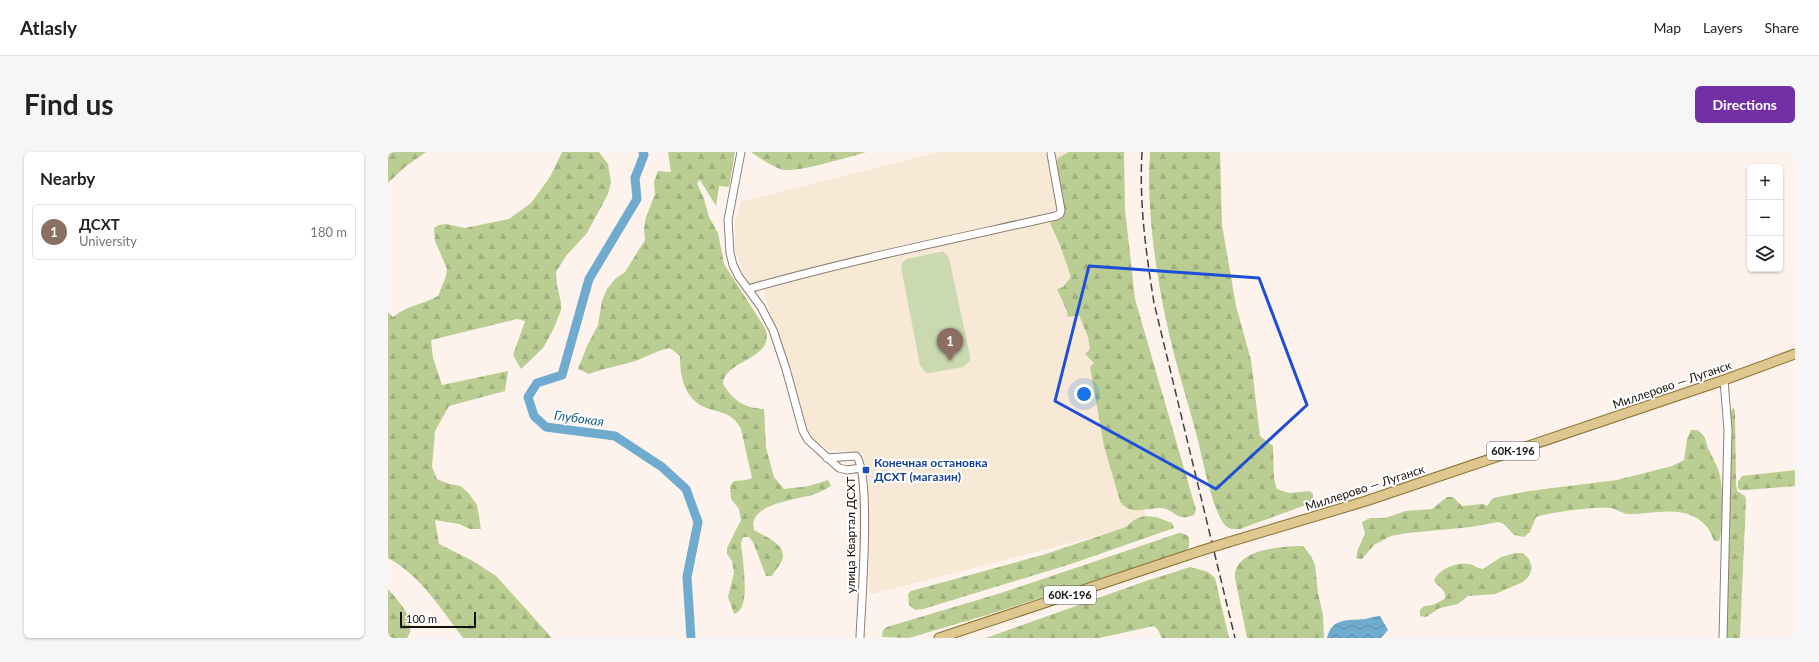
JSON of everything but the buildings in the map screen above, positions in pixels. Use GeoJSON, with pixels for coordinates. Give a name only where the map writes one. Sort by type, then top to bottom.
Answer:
{"type":"FeatureCollection","features":[{"type":"Feature","properties":{"kind":"main road","name":"Миллерово — Луганск"},"geometry":{"type":"LineString","coordinates":[[939,638],[1200,551],[1366,501],[1724,380],[1795,354]]}},
{"type":"Feature","properties":{"kind":"street","name":"улица Квартал ДСХТ"},"geometry":{"type":"LineString","coordinates":[[742,152],[728,220],[729,247],[736,273],[761,307],[773,330],[786,369],[802,431],[810,443],[842,470],[861,468],[864,508],[860,638]]}},
{"type":"Feature","properties":{"kind":"street"},"geometry":{"type":"LineString","coordinates":[[748,289],[892,253],[1056,216],[1060,214],[1061,210],[1051,154]]}},
{"type":"Feature","properties":{"kind":"street"},"geometry":{"type":"LineString","coordinates":[[1723,638],[1728,430],[1724,380]]}},
{"type":"Feature","properties":{"kind":"street"},"geometry":{"type":"LineString","coordinates":[[828,458],[856,456],[859,460],[861,468]]}},
{"type":"Feature","properties":{"kind":"highlighted area"},"geometry":{"type":"Polygon","coordinates":[[[1089,266],[1259,278],[1307,405],[1216,489],[1055,401],[1089,266]]]}},
{"type":"Feature","properties":{"kind":"shaded area"},"geometry":{"type":"Polygon","coordinates":[[[939,152],[1094,152],[1097,273],[1147,523],[869,595],[868,474],[862,453],[829,450],[808,436],[761,283],[752,286],[746,280],[735,251],[735,221],[741,202],[939,152]]]}},
{"type":"Feature","properties":{"kind":"green space"},"geometry":{"type":"Polygon","coordinates":[[[388,152],[426,152],[405,167],[388,183],[388,152]]]}},
{"type":"Feature","properties":{"kind":"green space"},"geometry":{"type":"Polygon","coordinates":[[[562,152],[599,152],[608,164],[611,182],[608,194],[587,233],[566,256],[556,272],[561,310],[554,328],[543,348],[521,369],[513,355],[525,321],[517,319],[431,340],[433,358],[442,385],[508,371],[505,391],[449,406],[435,431],[432,467],[437,479],[449,484],[461,486],[470,495],[477,505],[481,529],[470,529],[459,524],[435,520],[439,544],[473,561],[496,576],[552,638],[463,638],[430,594],[411,574],[388,558],[388,312],[393,317],[409,307],[438,296],[446,276],[447,269],[435,241],[434,228],[439,225],[446,224],[465,228],[509,219],[531,203],[550,177],[562,152]]]}},
{"type":"Feature","properties":{"kind":"green space"},"geometry":{"type":"Polygon","coordinates":[[[668,152],[735,152],[729,187],[719,186],[716,206],[700,180],[697,183],[704,199],[709,217],[718,233],[724,264],[765,328],[767,339],[764,347],[757,353],[732,369],[726,376],[723,384],[731,395],[740,402],[751,407],[764,409],[766,448],[774,477],[784,489],[809,486],[828,480],[831,486],[815,494],[776,504],[766,508],[758,514],[754,521],[754,530],[778,545],[782,550],[782,560],[772,576],[766,576],[753,542],[749,537],[743,537],[741,543],[745,589],[744,598],[739,611],[734,614],[728,597],[734,573],[732,561],[727,554],[727,548],[741,520],[739,509],[731,499],[730,486],[734,481],[752,478],[741,429],[733,418],[723,413],[706,408],[694,400],[686,389],[682,377],[680,356],[670,348],[661,350],[635,361],[589,374],[578,369],[587,346],[598,325],[602,301],[607,289],[615,279],[625,272],[645,240],[644,228],[646,217],[655,194],[654,182],[658,171],[671,172],[668,152]]]}},
{"type":"Feature","properties":{"kind":"green space"},"geometry":{"type":"Polygon","coordinates":[[[751,152],[866,152],[825,164],[801,169],[784,170],[763,160],[751,152]]]}},
{"type":"Feature","properties":{"kind":"green space"},"geometry":{"type":"Polygon","coordinates":[[[1069,152],[1124,152],[1125,209],[1135,299],[1196,510],[1194,515],[1183,517],[1169,510],[1160,508],[1133,510],[1124,506],[1120,501],[1104,446],[1090,367],[1094,363],[1085,354],[1090,349],[1088,337],[1079,315],[1068,317],[1067,311],[1057,289],[1063,287],[1071,277],[1060,245],[1050,223],[1063,217],[1064,212],[1057,162],[1058,158],[1069,152]]]}},
{"type":"Feature","properties":{"kind":"green space"},"geometry":{"type":"Polygon","coordinates":[[[1150,152],[1220,152],[1222,225],[1236,306],[1251,360],[1260,436],[1273,446],[1274,479],[1277,489],[1289,493],[1310,491],[1313,494],[1313,501],[1306,505],[1240,529],[1233,529],[1226,526],[1221,520],[1212,498],[1171,343],[1153,241],[1149,195],[1150,152]]]}},
{"type":"Feature","properties":{"kind":"green space"},"geometry":{"type":"Polygon","coordinates":[[[944,252],[949,258],[970,361],[963,367],[926,373],[920,365],[901,267],[903,262],[907,259],[944,252]]]}},
{"type":"Feature","properties":{"kind":"green space"},"geometry":{"type":"Polygon","coordinates":[[[1733,407],[1735,411],[1736,484],[1737,491],[1745,496],[1746,499],[1740,638],[1725,638],[1729,571],[1730,414],[1733,407]]]}},
{"type":"Feature","properties":{"kind":"green space"},"geometry":{"type":"Polygon","coordinates":[[[1691,430],[1697,430],[1704,437],[1719,472],[1722,490],[1722,509],[1719,541],[1714,541],[1707,527],[1699,520],[1680,512],[1629,514],[1612,508],[1593,508],[1536,517],[1530,532],[1524,537],[1514,535],[1504,524],[1498,522],[1471,527],[1391,536],[1374,545],[1362,559],[1356,558],[1358,549],[1365,534],[1362,522],[1370,518],[1385,518],[1406,511],[1432,509],[1447,497],[1453,497],[1462,506],[1483,504],[1487,506],[1492,499],[1498,497],[1529,491],[1617,480],[1672,466],[1684,460],[1687,439],[1691,430]]]}},
{"type":"Feature","properties":{"kind":"green space"},"geometry":{"type":"Polygon","coordinates":[[[1795,470],[1795,486],[1746,490],[1740,490],[1738,488],[1738,482],[1742,476],[1795,470]]]}},
{"type":"Feature","properties":{"kind":"green space"},"geometry":{"type":"Polygon","coordinates":[[[1144,516],[1156,517],[1172,523],[1174,528],[1071,564],[923,609],[915,610],[909,605],[908,594],[911,591],[1046,554],[1126,527],[1134,520],[1144,516]]]}},
{"type":"Feature","properties":{"kind":"green space"},"geometry":{"type":"Polygon","coordinates":[[[1179,533],[1189,537],[1189,547],[1186,551],[1179,554],[987,615],[909,638],[882,637],[883,630],[887,627],[1001,593],[1179,533]]]}},
{"type":"Feature","properties":{"kind":"green space"},"geometry":{"type":"Polygon","coordinates":[[[1303,546],[1311,556],[1315,565],[1318,593],[1323,615],[1324,638],[1247,638],[1235,578],[1236,568],[1250,555],[1260,551],[1272,548],[1303,546]]]}},
{"type":"Feature","properties":{"kind":"green space"},"geometry":{"type":"Polygon","coordinates":[[[1515,553],[1523,553],[1529,559],[1532,568],[1529,576],[1523,582],[1495,594],[1468,596],[1458,604],[1440,608],[1426,617],[1420,616],[1420,610],[1424,606],[1435,604],[1445,598],[1443,591],[1434,581],[1443,570],[1458,564],[1470,564],[1483,569],[1501,557],[1515,553]]]}},
{"type":"Feature","properties":{"kind":"green space"},"geometry":{"type":"Polygon","coordinates":[[[1190,567],[1208,572],[1215,578],[1229,638],[1162,638],[1154,626],[1099,638],[986,638],[1143,582],[1190,567]]]}},
{"type":"Feature","properties":{"kind":"green space"},"geometry":{"type":"Polygon","coordinates":[[[388,589],[402,605],[409,618],[410,632],[407,638],[388,638],[388,589]]]}},
{"type":"Feature","properties":{"kind":"water"},"geometry":{"type":"Polygon","coordinates":[[[1380,616],[1388,630],[1381,638],[1327,638],[1329,631],[1337,623],[1347,620],[1380,616]]]}},
{"type":"Feature","properties":{"kind":"waterway","name":"Глубокая"},"geometry":{"type":"LineString","coordinates":[[643,152],[644,155],[635,178],[637,199],[589,279],[562,375],[537,383],[528,397],[534,416],[546,427],[615,436],[662,467],[686,489],[698,522],[687,577],[691,638]]}},
{"type":"Feature","properties":{"kind":"railway"},"geometry":{"type":"LineString","coordinates":[[1142,152],[1142,209],[1154,303],[1235,638]]}},
{"type":"Feature","properties":{"kind":"place","name":"ДСХТ"},"geometry":{"type":"Point","coordinates":[950,361]}},
{"type":"Feature","properties":{"kind":"place","name":"Конечная остановка ДСХТ (магазин)"},"geometry":{"type":"Point","coordinates":[866,470]}}]}
